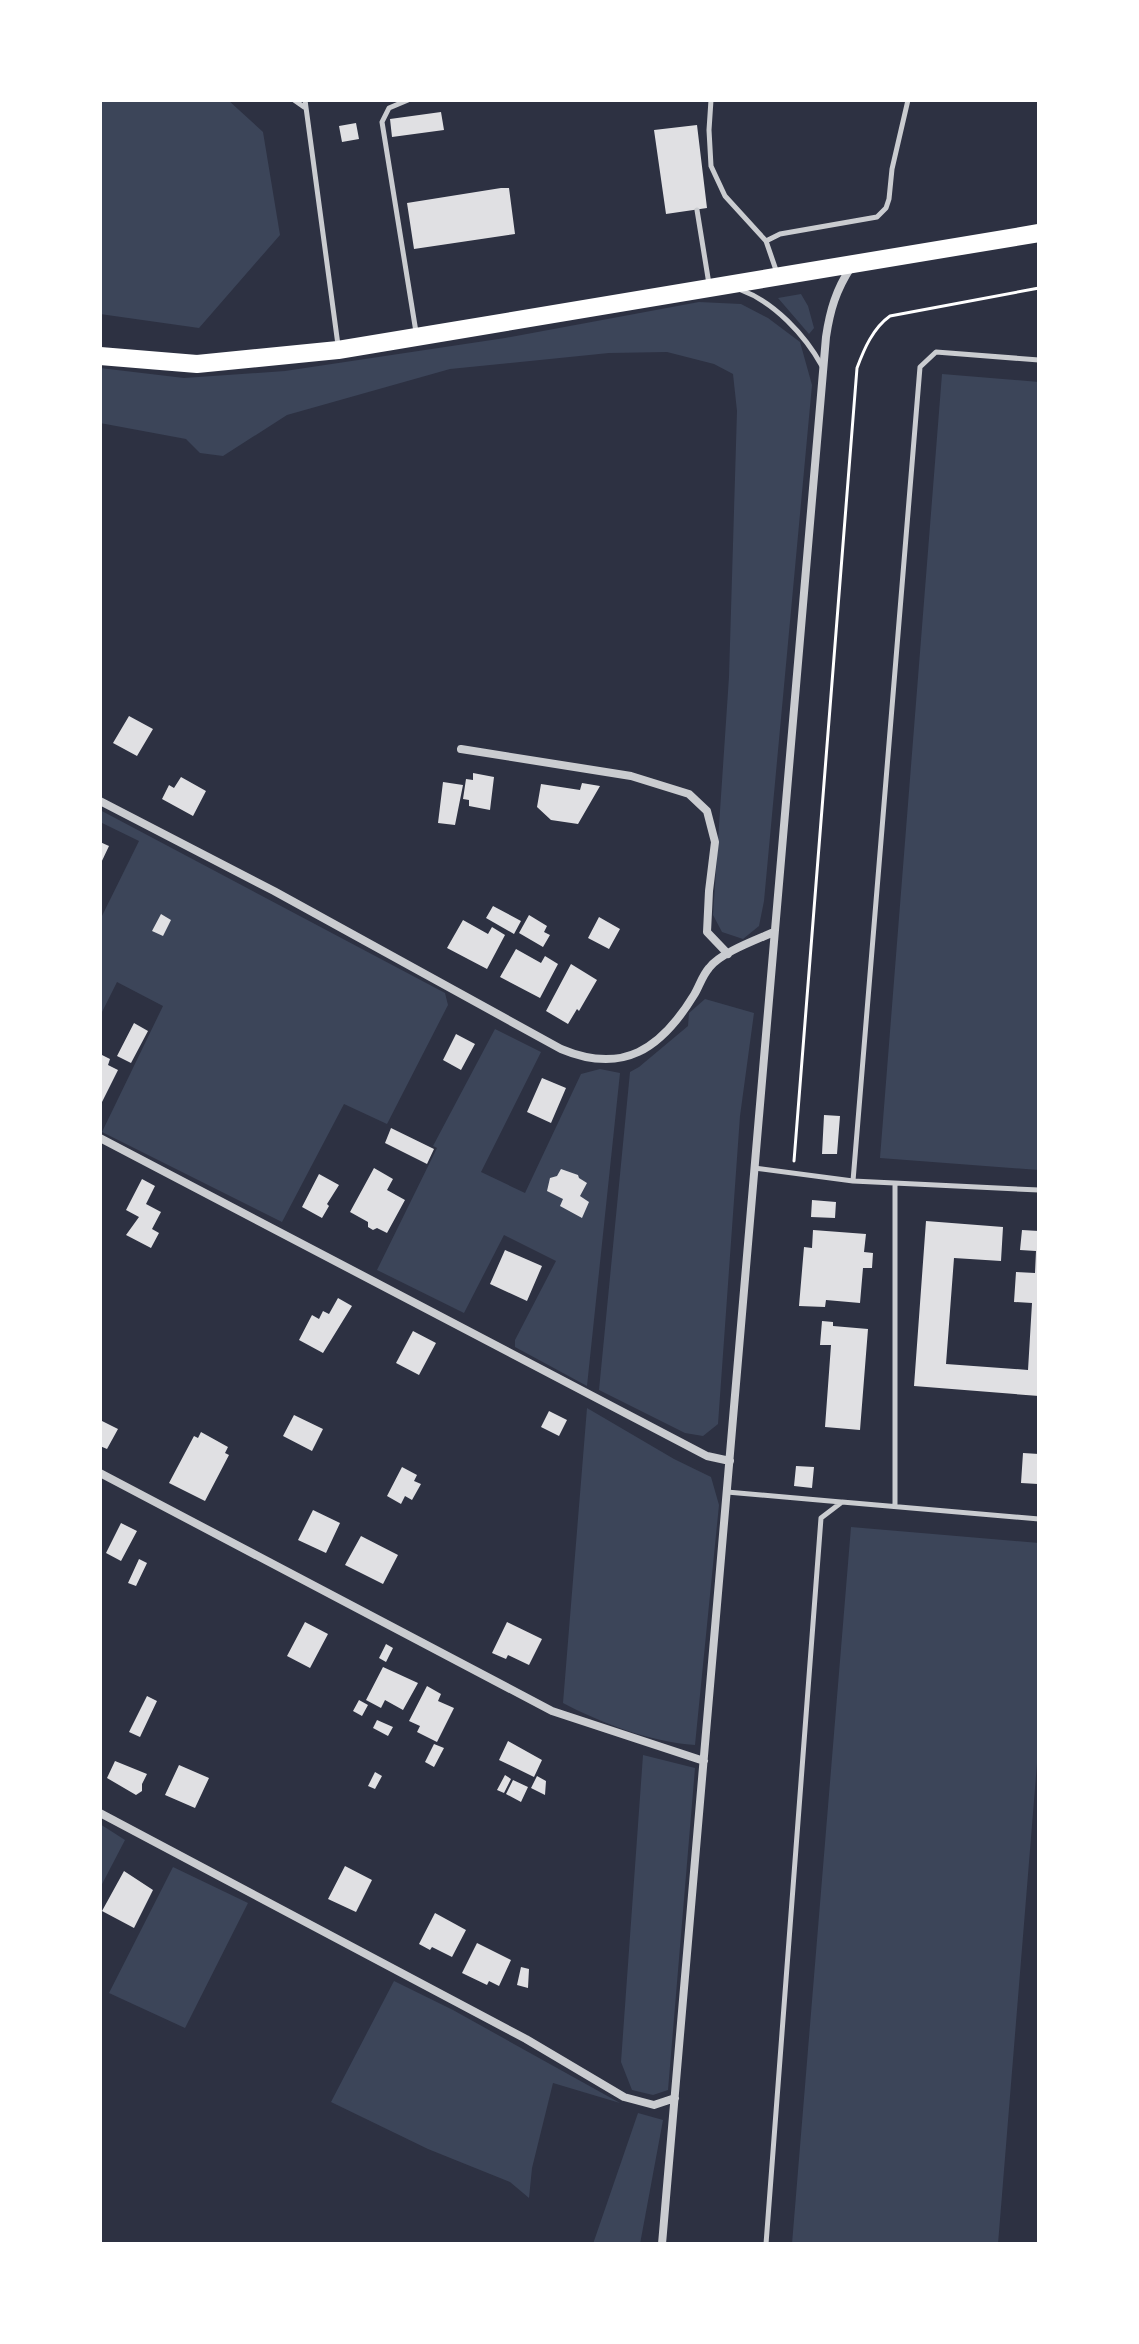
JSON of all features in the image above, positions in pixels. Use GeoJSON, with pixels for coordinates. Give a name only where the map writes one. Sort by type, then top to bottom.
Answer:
{"type":"FeatureCollection","features":[{"type":"Feature","properties":{"kind":"main road"},"geometry":{"type":"LineString","coordinates":[[100,356],[197,364],[338,350],[1035,237]]}},
{"type":"Feature","properties":{"kind":"street"},"geometry":{"type":"LineString","coordinates":[[662,2244],[830,308],[839,284],[851,266]]}},
{"type":"Feature","properties":{"kind":"street"},"geometry":{"type":"LineString","coordinates":[[461,749],[631,776],[689,794],[707,811],[715,842],[707,932],[728,954]]}},
{"type":"Feature","properties":{"kind":"street"},"geometry":{"type":"LineString","coordinates":[[100,801],[274,891],[581,1058],[606,1061],[626,1058],[649,1049],[673,1026],[709,966],[774,932]]}},
{"type":"Feature","properties":{"kind":"street"},"geometry":{"type":"LineString","coordinates":[[100,1138],[707,1456],[730,1461]]}},
{"type":"Feature","properties":{"kind":"street"},"geometry":{"type":"LineString","coordinates":[[100,1473],[552,1711],[704,1761]]}},
{"type":"Feature","properties":{"kind":"street"},"geometry":{"type":"LineString","coordinates":[[100,1813],[526,2039],[624,2097],[654,2105],[675,2098]]}},
{"type":"Feature","properties":{"kind":"lane"},"geometry":{"type":"LineString","coordinates":[[294,100],[304,104],[338,350]]}},
{"type":"Feature","properties":{"kind":"lane"},"geometry":{"type":"LineString","coordinates":[[408,100],[389,108],[382,122],[417,337]]}},
{"type":"Feature","properties":{"kind":"lane"},"geometry":{"type":"LineString","coordinates":[[711,100],[711,166],[725,196],[766,241],[779,278]]}},
{"type":"Feature","properties":{"kind":"lane"},"geometry":{"type":"LineString","coordinates":[[766,241],[780,234],[877,217],[886,208],[889,199],[892,169],[908,100]]}},
{"type":"Feature","properties":{"kind":"lane"},"geometry":{"type":"LineString","coordinates":[[697,210],[719,288],[752,294],[771,306],[806,343],[824,371]]}},
{"type":"Feature","properties":{"kind":"lane"},"geometry":{"type":"LineString","coordinates":[[853,1181],[920,367],[936,352],[1039,360]]}},
{"type":"Feature","properties":{"kind":"lane"},"geometry":{"type":"LineString","coordinates":[[754,1168],[853,1181],[1039,1190]]}},
{"type":"Feature","properties":{"kind":"lane"},"geometry":{"type":"LineString","coordinates":[[895,1184],[895,1506]]}},
{"type":"Feature","properties":{"kind":"lane"},"geometry":{"type":"LineString","coordinates":[[727,1492],[1039,1519]]}},
{"type":"Feature","properties":{"kind":"lane"},"geometry":{"type":"LineString","coordinates":[[766,2244],[821,1518],[842,1502]]}},
{"type":"Feature","properties":{"kind":"path"},"geometry":{"type":"LineString","coordinates":[[793,1173],[857,368],[869,341],[890,316],[1039,288]]}},
{"type":"Feature","properties":{"kind":"shaded area"},"geometry":{"type":"Polygon","coordinates":[[[100,100],[228,100],[263,132],[280,235],[199,328],[100,314],[100,100]]]}},
{"type":"Feature","properties":{"kind":"shaded area"},"geometry":{"type":"Polygon","coordinates":[[[801,294],[814,328],[809,334],[778,298],[801,294]]]}},
{"type":"Feature","properties":{"kind":"shaded area"},"geometry":{"type":"Polygon","coordinates":[[[699,302],[741,304],[768,318],[800,342],[812,385],[764,901],[759,926],[743,939],[722,932],[713,915],[729,677],[737,411],[733,374],[714,364],[667,352],[609,353],[450,369],[287,415],[223,456],[200,453],[186,439],[100,423],[100,368],[184,378],[285,371],[505,338],[699,302]]]}},
{"type":"Feature","properties":{"kind":"shaded area"},"geometry":{"type":"Polygon","coordinates":[[[942,374],[1039,382],[1039,1170],[880,1158],[942,374]]]}},
{"type":"Feature","properties":{"kind":"shaded area"},"geometry":{"type":"Polygon","coordinates":[[[100,810],[445,993],[448,1005],[387,1124],[344,1104],[282,1222],[102,1132],[163,1006],[117,982],[100,1016],[100,920],[139,841],[100,822],[100,810]]]}},
{"type":"Feature","properties":{"kind":"shaded area"},"geometry":{"type":"Polygon","coordinates":[[[705,999],[754,1013],[740,1116],[718,1424],[703,1436],[685,1433],[599,1390],[630,1072],[688,1026],[689,1013],[705,999]]]}},
{"type":"Feature","properties":{"kind":"shaded area"},"geometry":{"type":"Polygon","coordinates":[[[495,1029],[541,1052],[481,1172],[525,1193],[581,1074],[600,1069],[620,1073],[587,1386],[515,1347],[515,1340],[556,1261],[504,1235],[464,1313],[377,1270],[437,1148],[433,1146],[495,1029]]]}},
{"type":"Feature","properties":{"kind":"shaded area"},"geometry":{"type":"Polygon","coordinates":[[[587,1408],[711,1477],[719,1505],[695,1745],[661,1740],[627,1730],[563,1703],[587,1408]]]}},
{"type":"Feature","properties":{"kind":"shaded area"},"geometry":{"type":"Polygon","coordinates":[[[851,1527],[1039,1543],[1039,1739],[998,2244],[792,2244],[851,1527]]]}},
{"type":"Feature","properties":{"kind":"shaded area"},"geometry":{"type":"Polygon","coordinates":[[[643,1755],[695,1768],[668,2090],[653,2095],[632,2090],[621,2062],[643,1755]]]}},
{"type":"Feature","properties":{"kind":"shaded area"},"geometry":{"type":"Polygon","coordinates":[[[100,1824],[125,1840],[100,1888],[100,1824]]]}},
{"type":"Feature","properties":{"kind":"shaded area"},"geometry":{"type":"Polygon","coordinates":[[[173,1867],[248,1903],[185,2028],[109,1993],[173,1867]]]}},
{"type":"Feature","properties":{"kind":"shaded area"},"geometry":{"type":"Polygon","coordinates":[[[394,1981],[453,2010],[620,2103],[553,2083],[532,2168],[529,2198],[510,2182],[428,2149],[331,2102],[394,1981]]]}},
{"type":"Feature","properties":{"kind":"shaded area"},"geometry":{"type":"Polygon","coordinates":[[[638,2113],[663,2120],[640,2244],[593,2244],[638,2113]]]}},
{"type":"Feature","properties":{"kind":"building"},"geometry":{"type":"Polygon","coordinates":[[[441,112],[444,130],[392,137],[390,119],[441,112]]]}},
{"type":"Feature","properties":{"kind":"building"},"geometry":{"type":"Polygon","coordinates":[[[356,123],[359,139],[342,142],[339,126],[356,123]]]}},
{"type":"Feature","properties":{"kind":"building"},"geometry":{"type":"Polygon","coordinates":[[[697,125],[707,208],[666,214],[654,130],[697,125]]]}},
{"type":"Feature","properties":{"kind":"building"},"geometry":{"type":"Polygon","coordinates":[[[509,188],[515,234],[414,249],[407,203],[509,188]]]}},
{"type":"Feature","properties":{"kind":"building"},"geometry":{"type":"Polygon","coordinates":[[[129,716],[153,729],[137,756],[113,743],[129,716]]]}},
{"type":"Feature","properties":{"kind":"building"},"geometry":{"type":"Polygon","coordinates":[[[473,773],[494,777],[490,810],[469,806],[469,800],[463,799],[466,779],[473,780],[473,773]]]}},
{"type":"Feature","properties":{"kind":"building"},"geometry":{"type":"Polygon","coordinates":[[[181,777],[206,791],[193,816],[162,799],[169,785],[174,788],[181,777]]]}},
{"type":"Feature","properties":{"kind":"building"},"geometry":{"type":"Polygon","coordinates":[[[443,782],[463,785],[455,825],[438,823],[443,782]]]}},
{"type":"Feature","properties":{"kind":"building"},"geometry":{"type":"Polygon","coordinates":[[[582,783],[600,786],[578,824],[551,820],[537,807],[541,784],[580,790],[582,783]]]}},
{"type":"Feature","properties":{"kind":"building"},"geometry":{"type":"Polygon","coordinates":[[[100,842],[109,846],[100,865],[100,842]]]}},
{"type":"Feature","properties":{"kind":"building"},"geometry":{"type":"Polygon","coordinates":[[[493,906],[521,921],[514,934],[486,918],[493,906]]]}},
{"type":"Feature","properties":{"kind":"building"},"geometry":{"type":"Polygon","coordinates":[[[161,914],[171,920],[163,936],[152,931],[161,914]]]}},
{"type":"Feature","properties":{"kind":"building"},"geometry":{"type":"Polygon","coordinates":[[[529,915],[547,926],[544,932],[550,935],[543,947],[519,933],[529,915]]]}},
{"type":"Feature","properties":{"kind":"building"},"geometry":{"type":"Polygon","coordinates":[[[599,917],[620,929],[609,949],[588,938],[599,917]]]}},
{"type":"Feature","properties":{"kind":"building"},"geometry":{"type":"Polygon","coordinates":[[[463,920],[488,934],[492,927],[505,935],[487,969],[447,948],[463,920]]]}},
{"type":"Feature","properties":{"kind":"building"},"geometry":{"type":"Polygon","coordinates":[[[516,949],[541,963],[545,956],[558,964],[540,998],[500,977],[516,949]]]}},
{"type":"Feature","properties":{"kind":"building"},"geometry":{"type":"Polygon","coordinates":[[[571,964],[597,980],[568,1024],[546,1011],[571,964]]]}},
{"type":"Feature","properties":{"kind":"building"},"geometry":{"type":"Polygon","coordinates":[[[134,1023],[148,1031],[131,1063],[117,1056],[134,1023]]]}},
{"type":"Feature","properties":{"kind":"building"},"geometry":{"type":"Polygon","coordinates":[[[456,1034],[475,1044],[461,1070],[443,1060],[456,1034]]]}},
{"type":"Feature","properties":{"kind":"building"},"geometry":{"type":"Polygon","coordinates":[[[100,1054],[110,1059],[108,1065],[118,1070],[100,1106],[100,1054]]]}},
{"type":"Feature","properties":{"kind":"building"},"geometry":{"type":"Polygon","coordinates":[[[542,1078],[566,1088],[551,1123],[527,1112],[542,1078]]]}},
{"type":"Feature","properties":{"kind":"building"},"geometry":{"type":"Polygon","coordinates":[[[824,1115],[840,1116],[837,1154],[822,1154],[824,1115]]]}},
{"type":"Feature","properties":{"kind":"building"},"geometry":{"type":"Polygon","coordinates":[[[391,1128],[434,1149],[427,1164],[385,1143],[391,1128]]]}},
{"type":"Feature","properties":{"kind":"building"},"geometry":{"type":"Polygon","coordinates":[[[374,1168],[393,1179],[387,1190],[405,1200],[387,1233],[377,1228],[373,1230],[368,1227],[368,1222],[350,1212],[374,1168]]]}},
{"type":"Feature","properties":{"kind":"building"},"geometry":{"type":"Polygon","coordinates":[[[561,1169],[578,1175],[587,1183],[580,1196],[589,1202],[582,1218],[560,1206],[563,1199],[547,1191],[550,1178],[557,1176],[561,1169]]]}},
{"type":"Feature","properties":{"kind":"building"},"geometry":{"type":"Polygon","coordinates":[[[319,1174],[339,1185],[322,1218],[302,1207],[319,1174]]]}},
{"type":"Feature","properties":{"kind":"building"},"geometry":{"type":"Polygon","coordinates":[[[142,1179],[155,1186],[146,1204],[161,1212],[152,1229],[159,1233],[151,1248],[126,1235],[139,1217],[126,1210],[142,1179]]]}},
{"type":"Feature","properties":{"kind":"building"},"geometry":{"type":"Polygon","coordinates":[[[812,1200],[836,1202],[835,1218],[811,1217],[812,1200]]]}},
{"type":"Feature","properties":{"kind":"building"},"geometry":{"type":"Polygon","coordinates":[[[926,1221],[1003,1227],[1001,1261],[954,1258],[946,1364],[1028,1370],[1032,1303],[1014,1302],[1016,1272],[1035,1273],[1036,1251],[1020,1250],[1022,1230],[1039,1231],[1039,1396],[914,1386],[926,1221]]]}},
{"type":"Feature","properties":{"kind":"building"},"geometry":{"type":"Polygon","coordinates":[[[813,1230],[866,1234],[864,1252],[873,1253],[872,1268],[863,1268],[860,1303],[826,1300],[825,1307],[799,1306],[804,1247],[812,1248],[813,1230]]]}},
{"type":"Feature","properties":{"kind":"building"},"geometry":{"type":"Polygon","coordinates":[[[505,1250],[542,1266],[527,1301],[490,1284],[505,1250]]]}},
{"type":"Feature","properties":{"kind":"building"},"geometry":{"type":"Polygon","coordinates":[[[338,1298],[352,1306],[323,1353],[299,1340],[312,1315],[319,1319],[323,1311],[329,1314],[338,1298]]]}},
{"type":"Feature","properties":{"kind":"building"},"geometry":{"type":"Polygon","coordinates":[[[822,1321],[833,1322],[833,1326],[868,1329],[860,1430],[825,1427],[831,1345],[820,1345],[822,1321]]]}},
{"type":"Feature","properties":{"kind":"building"},"geometry":{"type":"Polygon","coordinates":[[[413,1331],[436,1343],[419,1375],[396,1363],[413,1331]]]}},
{"type":"Feature","properties":{"kind":"building"},"geometry":{"type":"Polygon","coordinates":[[[549,1411],[567,1420],[559,1436],[541,1427],[549,1411]]]}},
{"type":"Feature","properties":{"kind":"building"},"geometry":{"type":"Polygon","coordinates":[[[294,1415],[323,1429],[312,1451],[283,1436],[294,1415]]]}},
{"type":"Feature","properties":{"kind":"building"},"geometry":{"type":"Polygon","coordinates":[[[100,1420],[118,1429],[107,1449],[100,1446],[100,1420]]]}},
{"type":"Feature","properties":{"kind":"building"},"geometry":{"type":"Polygon","coordinates":[[[201,1432],[228,1447],[225,1453],[229,1455],[205,1501],[169,1483],[194,1436],[198,1438],[201,1432]]]}},
{"type":"Feature","properties":{"kind":"building"},"geometry":{"type":"Polygon","coordinates":[[[1023,1453],[1039,1454],[1038,1484],[1021,1483],[1023,1453]]]}},
{"type":"Feature","properties":{"kind":"building"},"geometry":{"type":"Polygon","coordinates":[[[796,1466],[814,1467],[812,1488],[794,1486],[796,1466]]]}},
{"type":"Feature","properties":{"kind":"building"},"geometry":{"type":"Polygon","coordinates":[[[402,1467],[417,1475],[414,1481],[421,1484],[412,1500],[405,1496],[401,1504],[387,1496],[402,1467]]]}},
{"type":"Feature","properties":{"kind":"building"},"geometry":{"type":"Polygon","coordinates":[[[313,1510],[340,1523],[326,1553],[298,1540],[313,1510]]]}},
{"type":"Feature","properties":{"kind":"building"},"geometry":{"type":"Polygon","coordinates":[[[121,1523],[137,1531],[121,1561],[106,1553],[121,1523]]]}},
{"type":"Feature","properties":{"kind":"building"},"geometry":{"type":"Polygon","coordinates":[[[361,1536],[398,1555],[383,1584],[345,1565],[361,1536]]]}},
{"type":"Feature","properties":{"kind":"building"},"geometry":{"type":"Polygon","coordinates":[[[139,1559],[147,1563],[136,1586],[128,1583],[139,1559]]]}},
{"type":"Feature","properties":{"kind":"building"},"geometry":{"type":"Polygon","coordinates":[[[305,1622],[328,1634],[310,1668],[287,1656],[305,1622]]]}},
{"type":"Feature","properties":{"kind":"building"},"geometry":{"type":"Polygon","coordinates":[[[507,1622],[542,1639],[529,1665],[508,1655],[506,1659],[492,1653],[507,1622]]]}},
{"type":"Feature","properties":{"kind":"building"},"geometry":{"type":"Polygon","coordinates":[[[386,1644],[393,1648],[386,1662],[379,1658],[386,1644]]]}},
{"type":"Feature","properties":{"kind":"building"},"geometry":{"type":"Polygon","coordinates":[[[383,1667],[418,1683],[403,1710],[385,1700],[381,1708],[366,1700],[383,1667]]]}},
{"type":"Feature","properties":{"kind":"building"},"geometry":{"type":"Polygon","coordinates":[[[427,1686],[441,1694],[438,1701],[454,1708],[437,1742],[417,1732],[420,1726],[409,1721],[427,1686]]]}},
{"type":"Feature","properties":{"kind":"building"},"geometry":{"type":"Polygon","coordinates":[[[147,1696],[157,1701],[140,1737],[129,1732],[147,1696]]]}},
{"type":"Feature","properties":{"kind":"building"},"geometry":{"type":"Polygon","coordinates":[[[359,1700],[368,1705],[362,1716],[353,1711],[359,1700]]]}},
{"type":"Feature","properties":{"kind":"building"},"geometry":{"type":"Polygon","coordinates":[[[377,1720],[393,1727],[388,1736],[373,1728],[377,1720]]]}},
{"type":"Feature","properties":{"kind":"building"},"geometry":{"type":"Polygon","coordinates":[[[508,1741],[542,1760],[534,1777],[499,1760],[508,1741]]]}},
{"type":"Feature","properties":{"kind":"building"},"geometry":{"type":"Polygon","coordinates":[[[434,1744],[444,1748],[434,1767],[425,1762],[434,1744]]]}},
{"type":"Feature","properties":{"kind":"building"},"geometry":{"type":"Polygon","coordinates":[[[115,1761],[147,1774],[142,1791],[136,1795],[107,1778],[115,1761]]]}},
{"type":"Feature","properties":{"kind":"building"},"geometry":{"type":"Polygon","coordinates":[[[179,1765],[209,1778],[195,1808],[165,1795],[179,1765]]]}},
{"type":"Feature","properties":{"kind":"building"},"geometry":{"type":"Polygon","coordinates":[[[375,1772],[382,1776],[375,1789],[368,1786],[375,1772]]]}},
{"type":"Feature","properties":{"kind":"building"},"geometry":{"type":"Polygon","coordinates":[[[505,1775],[511,1779],[504,1793],[497,1790],[505,1775]]]}},
{"type":"Feature","properties":{"kind":"building"},"geometry":{"type":"Polygon","coordinates":[[[537,1776],[546,1781],[545,1795],[531,1788],[537,1776]]]}},
{"type":"Feature","properties":{"kind":"building"},"geometry":{"type":"Polygon","coordinates":[[[513,1780],[528,1787],[521,1802],[506,1794],[513,1780]]]}},
{"type":"Feature","properties":{"kind":"building"},"geometry":{"type":"Polygon","coordinates":[[[345,1866],[372,1880],[356,1912],[328,1899],[345,1866]]]}},
{"type":"Feature","properties":{"kind":"building"},"geometry":{"type":"Polygon","coordinates":[[[124,1871],[153,1890],[134,1928],[102,1911],[124,1871]]]}},
{"type":"Feature","properties":{"kind":"building"},"geometry":{"type":"Polygon","coordinates":[[[435,1913],[466,1930],[452,1957],[419,1944],[435,1913]]]}},
{"type":"Feature","properties":{"kind":"building"},"geometry":{"type":"Polygon","coordinates":[[[477,1943],[511,1960],[499,1986],[489,1981],[487,1985],[462,1973],[477,1943]]]}},
{"type":"Feature","properties":{"kind":"building"},"geometry":{"type":"Polygon","coordinates":[[[521,1967],[529,1969],[528,1988],[517,1985],[521,1967]]]}}]}
